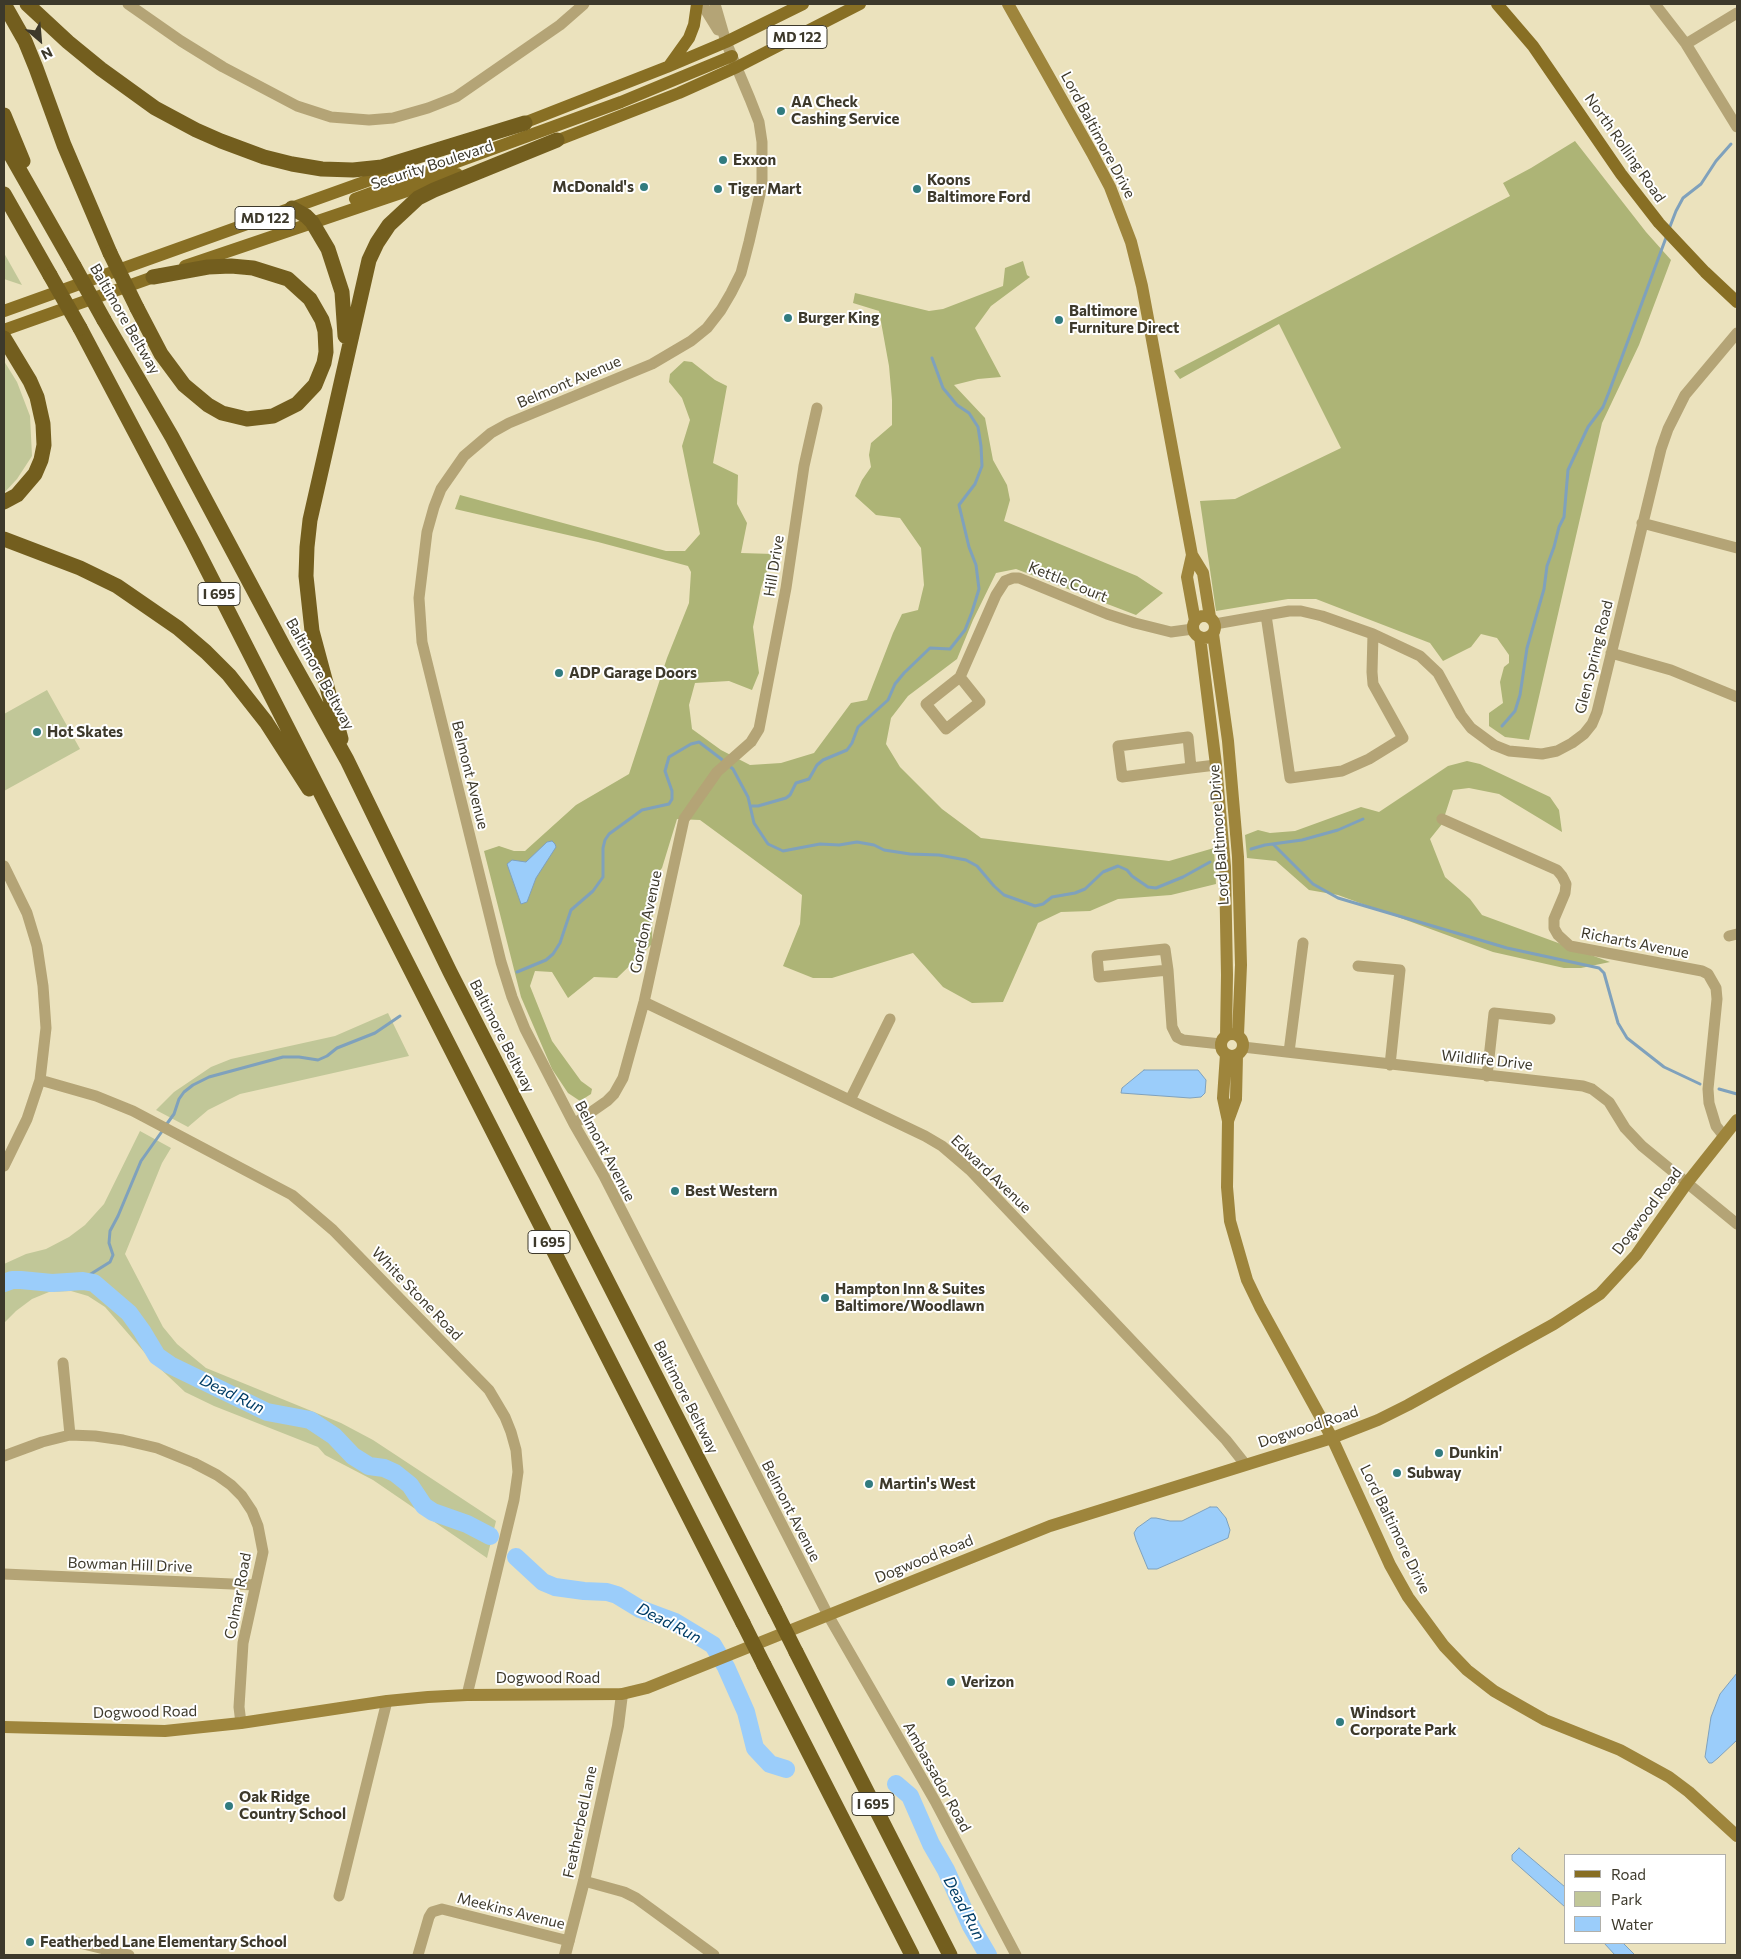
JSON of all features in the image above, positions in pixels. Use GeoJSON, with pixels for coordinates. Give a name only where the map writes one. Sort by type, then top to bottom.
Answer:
{"type":"FeatureCollection","features":[{"type":"Feature","properties":{"kind":"highway"},"geometry":{"type":"LineString","coordinates":[[4,4],[25,41],[64,145],[110,253],[161,354],[184,385],[208,405],[222,413],[247,419],[273,416],[297,404],[315,385],[324,363],[326,352],[322,320],[310,299],[301,289],[288,280],[253,268],[231,266],[208,267],[153,277]]}},
{"type":"Feature","properties":{"kind":"highway"},"geometry":{"type":"LineString","coordinates":[[27,4],[101,69],[155,108],[221,141],[264,157],[292,164],[322,169],[353,170],[382,167],[525,123]]}},
{"type":"Feature","properties":{"kind":"highway"},"geometry":{"type":"LineString","coordinates":[[4,115],[49,222]]}},
{"type":"Feature","properties":{"kind":"highway"},"geometry":{"type":"LineString","coordinates":[[347,760],[315,646],[306,576],[310,520],[369,260],[389,225],[418,198],[557,140]]}},
{"type":"Feature","properties":{"kind":"highway","name":"Baltimore Beltway"},"geometry":{"type":"LineString","coordinates":[[4,143],[172,436],[285,649],[347,760],[450,972],[950,1955]]}},
{"type":"Feature","properties":{"kind":"highway","name":"I 695"},"geometry":{"type":"LineString","coordinates":[[4,194],[80,328],[193,542],[912,1955]]}},
{"type":"Feature","properties":{"kind":"highway"},"geometry":{"type":"LineString","coordinates":[[4,208],[35,248]]}},
{"type":"Feature","properties":{"kind":"highway"},"geometry":{"type":"LineString","coordinates":[[292,208],[312,222],[328,249],[342,292],[345,320],[344,368]]}},
{"type":"Feature","properties":{"kind":"highway"},"geometry":{"type":"LineString","coordinates":[[4,502],[17,495],[35,474],[41,460],[44,445],[43,424],[37,397],[5,332]]}},
{"type":"Feature","properties":{"kind":"highway"},"geometry":{"type":"LineString","coordinates":[[4,539],[80,568],[116,586],[165,618],[206,652],[229,675],[266,722],[355,861]]}},
{"type":"Feature","properties":{"kind":"main road"},"geometry":{"type":"LineString","coordinates":[[667,67],[689,38],[694,25],[697,4]]}},
{"type":"Feature","properties":{"kind":"main road","name":"Security Boulevard"},"geometry":{"type":"LineString","coordinates":[[4,311],[525,123],[726,42],[803,4]]}},
{"type":"Feature","properties":{"kind":"main road","name":"Security Boulevard"},"geometry":{"type":"LineString","coordinates":[[5,332],[153,277],[557,140],[679,93],[734,62],[860,4]]}},
{"type":"Feature","properties":{"kind":"main road","name":"Lord Baltimore Drive"},"geometry":{"type":"LineString","coordinates":[[1008,4],[1110,187],[1131,242],[1142,286],[1192,554],[1203,573],[1213,625],[1228,741],[1238,857],[1241,965],[1232,1045]]}},
{"type":"Feature","properties":{"kind":"main road","name":"North Rolling Road"},"geometry":{"type":"LineString","coordinates":[[1497,4],[1533,46],[1621,174],[1661,226],[1737,302]]}},
{"type":"Feature","properties":{"kind":"main road"},"geometry":{"type":"LineString","coordinates":[[312,222],[317,212],[734,62]]}},
{"type":"Feature","properties":{"kind":"main road","name":"Lord Baltimore Drive"},"geometry":{"type":"LineString","coordinates":[[1192,554],[1187,577],[1216,765],[1222,820],[1236,1099],[1228,1121],[1227,1187],[1230,1221],[1245,1273],[1260,1307],[1332,1438],[1390,1565],[1408,1597],[1438,1639],[1467,1670],[1494,1691],[1545,1720],[1620,1750],[1670,1777],[1737,1836]]}},
{"type":"Feature","properties":{"kind":"main road"},"geometry":{"type":"LineString","coordinates":[[1200,617],[1213,625],[1207,638],[1196,629],[1200,617]]}},
{"type":"Feature","properties":{"kind":"main road","name":"Dogwood Road"},"geometry":{"type":"LineString","coordinates":[[4,1727],[165,1731],[241,1723],[387,1701],[467,1695],[622,1694],[647,1688],[1050,1526],[1332,1438],[1378,1420],[1408,1405],[1581,1308],[1600,1294],[1636,1255],[1687,1184],[1737,1120]]}},
{"type":"Feature","properties":{"kind":"street"},"geometry":{"type":"LineString","coordinates":[[128,4],[235,74],[290,103],[314,113],[331,117],[369,120],[393,118],[428,108],[456,97],[560,25],[584,4]]}},
{"type":"Feature","properties":{"kind":"street","name":"Belmont Avenue"},"geometry":{"type":"LineString","coordinates":[[702,4],[726,42]]}},
{"type":"Feature","properties":{"kind":"street","name":"Belmont Avenue"},"geometry":{"type":"LineString","coordinates":[[715,4],[726,42],[759,122],[763,162],[762,185],[741,273],[721,310],[707,328],[691,341],[652,364],[509,423],[474,445],[459,462],[441,488],[434,507],[425,550],[419,598],[422,642],[494,937],[512,997],[525,1028],[574,1124],[604,1176],[828,1615]]}},
{"type":"Feature","properties":{"kind":"street"},"geometry":{"type":"LineString","coordinates":[[1654,4],[1686,44],[1737,127]]}},
{"type":"Feature","properties":{"kind":"street"},"geometry":{"type":"LineString","coordinates":[[1686,44],[1737,12]]}},
{"type":"Feature","properties":{"kind":"street","name":"Glen Spring Road"},"geometry":{"type":"LineString","coordinates":[[1213,625],[1289,611],[1311,613],[1373,634],[1411,650],[1430,664],[1438,673],[1461,715],[1471,728],[1482,737],[1509,752],[1542,754],[1557,751],[1572,743],[1584,734],[1592,724],[1597,712],[1661,449],[1676,412],[1697,380],[1737,333]]}},
{"type":"Feature","properties":{"kind":"street","name":"Hill Drive"},"geometry":{"type":"LineString","coordinates":[[759,729],[786,588],[804,466],[817,408]]}},
{"type":"Feature","properties":{"kind":"street"},"geometry":{"type":"LineString","coordinates":[[1642,524],[1737,548]]}},
{"type":"Feature","properties":{"kind":"street","name":"Kettle Court"},"geometry":{"type":"LineString","coordinates":[[960,677],[980,702],[946,730],[926,704],[960,677],[996,595],[1005,581],[1012,578],[1019,578],[1107,614],[1135,623],[1171,632],[1196,629]]}},
{"type":"Feature","properties":{"kind":"street"},"geometry":{"type":"LineString","coordinates":[[1266,615],[1290,778],[1342,771],[1369,759],[1403,738],[1373,684],[1373,634]]}},
{"type":"Feature","properties":{"kind":"street"},"geometry":{"type":"LineString","coordinates":[[1611,654],[1671,670],[1737,697]]}},
{"type":"Feature","properties":{"kind":"street","name":"Gordon Avenue"},"geometry":{"type":"LineString","coordinates":[[574,1124],[607,1101],[619,1087],[644,1002],[684,819],[703,789],[726,763],[751,742],[759,729]]}},
{"type":"Feature","properties":{"kind":"street"},"geometry":{"type":"LineString","coordinates":[[1192,768],[1188,737],[1118,746],[1122,777],[1216,765]]}},
{"type":"Feature","properties":{"kind":"street","name":"Richarts Avenue"},"geometry":{"type":"LineString","coordinates":[[1442,819],[1557,870],[1566,884],[1565,893],[1554,919],[1554,928],[1563,941],[1570,946],[1702,971],[1708,974],[1716,988],[1717,999],[1708,1089],[1709,1103],[1716,1126],[1724,1136]]}},
{"type":"Feature","properties":{"kind":"street"},"geometry":{"type":"LineString","coordinates":[[4,866],[26,912],[36,946],[42,974],[46,1028],[40,1080],[27,1119],[4,1166]]}},
{"type":"Feature","properties":{"kind":"street"},"geometry":{"type":"LineString","coordinates":[[1289,1052],[1303,943]]}},
{"type":"Feature","properties":{"kind":"street","name":"Wildlife Drive"},"geometry":{"type":"LineString","coordinates":[[1168,970],[1099,977],[1097,956],[1165,949],[1168,970],[1172,1027],[1177,1037],[1183,1040],[1583,1086],[1592,1089],[1609,1102],[1625,1128],[1642,1146],[1737,1224]]}},
{"type":"Feature","properties":{"kind":"street"},"geometry":{"type":"LineString","coordinates":[[1358,966],[1400,970],[1390,1065]]}},
{"type":"Feature","properties":{"kind":"street","name":"Edward Avenue"},"geometry":{"type":"LineString","coordinates":[[644,1002],[925,1136],[956,1157],[1226,1440],[1245,1464]]}},
{"type":"Feature","properties":{"kind":"street"},"geometry":{"type":"LineString","coordinates":[[1487,1076],[1494,1013],[1550,1019]]}},
{"type":"Feature","properties":{"kind":"street"},"geometry":{"type":"LineString","coordinates":[[850,1100],[890,1019]]}},
{"type":"Feature","properties":{"kind":"street","name":"White Stone Road"},"geometry":{"type":"LineString","coordinates":[[40,1080],[96,1096],[133,1110],[292,1196],[334,1230],[489,1390],[505,1417],[516,1450],[518,1472],[514,1500],[467,1695]]}},
{"type":"Feature","properties":{"kind":"street"},"geometry":{"type":"LineString","coordinates":[[63,1363],[70,1435]]}},
{"type":"Feature","properties":{"kind":"street","name":"Colmar Road"},"geometry":{"type":"LineString","coordinates":[[4,1456],[42,1442],[70,1435],[95,1436],[157,1448],[194,1463],[231,1485],[252,1511],[262,1539],[261,1565],[243,1643],[239,1707],[241,1723]]}},
{"type":"Feature","properties":{"kind":"street","name":"Bowman Hill Drive"},"geometry":{"type":"LineString","coordinates":[[4,1574],[256,1585]]}},
{"type":"Feature","properties":{"kind":"street","name":"Ambassador Road"},"geometry":{"type":"LineString","coordinates":[[828,1615],[935,1802],[1016,1955]]}},
{"type":"Feature","properties":{"kind":"street","name":"Featherbed Lane"},"geometry":{"type":"LineString","coordinates":[[565,1955],[584,1881],[618,1726],[622,1694]]}},
{"type":"Feature","properties":{"kind":"street"},"geometry":{"type":"LineString","coordinates":[[338,1896],[387,1701]]}},
{"type":"Feature","properties":{"kind":"street"},"geometry":{"type":"LineString","coordinates":[[584,1881],[624,1892],[636,1898],[714,1955]]}},
{"type":"Feature","properties":{"kind":"street","name":"Meekins Avenue"},"geometry":{"type":"LineString","coordinates":[[418,1955],[429,1917],[432,1912],[438,1910],[569,1941]]}},
{"type":"Feature","properties":{"kind":"street"},"geometry":{"type":"LineString","coordinates":[[70,1941],[129,1955]]}},
{"type":"Feature","properties":{"kind":"green space"},"geometry":{"type":"Polygon","coordinates":[[[1575,141],[1646,232],[1671,260],[1639,345],[1602,423],[1529,740],[1505,737],[1489,726],[1489,713],[1503,703],[1500,682],[1504,667],[1509,663],[1509,655],[1497,638],[1481,634],[1471,647],[1443,661],[1430,643],[1316,599],[1288,599],[1216,611],[1200,501],[1235,499],[1341,448],[1279,324],[1180,379],[1174,371],[1510,196],[1503,183],[1575,141]]]}},
{"type":"Feature","properties":{"kind":"green space"},"geometry":{"type":"Polygon","coordinates":[[[4,253],[22,285],[4,279],[4,253]]]}},
{"type":"Feature","properties":{"kind":"green space"},"geometry":{"type":"Polygon","coordinates":[[[1023,261],[1027,275],[1030,277],[991,306],[975,328],[1001,377],[978,379],[954,385],[985,418],[993,460],[1007,485],[1010,500],[1004,521],[1137,576],[1163,593],[1136,615],[1016,569],[996,573],[973,620],[957,659],[908,696],[891,718],[886,744],[900,767],[942,809],[981,838],[1169,861],[1214,848],[1216,884],[1171,895],[1118,899],[1090,911],[1061,912],[1038,923],[1003,1002],[972,1003],[943,987],[913,953],[832,978],[813,978],[783,966],[800,924],[802,895],[700,820],[677,819],[662,868],[653,879],[652,944],[617,978],[594,977],[568,998],[552,972],[535,971],[530,986],[552,1041],[581,1081],[592,1089],[591,1094],[580,1101],[568,1093],[552,1069],[521,997],[484,851],[499,846],[514,851],[525,851],[576,805],[629,774],[667,658],[689,603],[691,572],[688,566],[598,542],[455,509],[460,495],[666,551],[685,551],[700,534],[682,446],[690,420],[682,398],[669,382],[670,374],[684,361],[692,362],[715,380],[727,386],[713,463],[738,475],[737,504],[747,523],[741,553],[773,554],[761,588],[753,627],[759,673],[752,690],[729,681],[695,683],[689,705],[692,729],[721,750],[750,765],[781,763],[814,753],[851,703],[867,700],[902,614],[918,610],[924,585],[921,548],[900,518],[876,515],[855,496],[862,480],[871,467],[869,455],[871,443],[892,425],[892,400],[889,366],[879,311],[853,303],[855,293],[929,311],[943,309],[1003,286],[1005,268],[1023,261]]]}},
{"type":"Feature","properties":{"kind":"green space"},"geometry":{"type":"Polygon","coordinates":[[[4,361],[17,382],[30,416],[32,456],[17,479],[4,493],[4,361]]]}},
{"type":"Feature","properties":{"kind":"green space","name":"Hot Skates"},"geometry":{"type":"Polygon","coordinates":[[[47,690],[80,749],[4,791],[4,714],[47,690]]]}},
{"type":"Feature","properties":{"kind":"green space"},"geometry":{"type":"Polygon","coordinates":[[[1467,761],[1480,764],[1550,797],[1559,810],[1562,832],[1499,794],[1469,788],[1453,790],[1442,824],[1430,839],[1445,877],[1470,899],[1482,915],[1610,962],[1581,968],[1564,968],[1493,952],[1338,895],[1309,890],[1276,861],[1247,858],[1245,835],[1258,830],[1270,833],[1295,831],[1361,807],[1379,812],[1448,766],[1467,761]]]}},
{"type":"Feature","properties":{"kind":"green space"},"geometry":{"type":"Polygon","coordinates":[[[388,1013],[409,1056],[240,1094],[208,1110],[188,1127],[156,1110],[174,1092],[211,1067],[231,1059],[335,1036],[388,1013]]]}},
{"type":"Feature","properties":{"kind":"green space"},"geometry":{"type":"Polygon","coordinates":[[[140,1131],[171,1148],[162,1163],[125,1254],[163,1327],[177,1344],[206,1368],[341,1423],[373,1440],[496,1521],[487,1558],[373,1480],[325,1455],[318,1447],[214,1406],[185,1392],[152,1361],[105,1307],[88,1296],[71,1291],[49,1292],[32,1299],[4,1323],[4,1264],[26,1254],[46,1249],[69,1237],[85,1225],[104,1204],[140,1131]]]}},
{"type":"Feature","properties":{"kind":"water"},"geometry":{"type":"Polygon","coordinates":[[[552,841],[556,847],[536,878],[527,902],[521,904],[507,864],[512,860],[526,862],[547,842],[552,841]]]}},
{"type":"Feature","properties":{"kind":"water"},"geometry":{"type":"Polygon","coordinates":[[[1144,1070],[1198,1070],[1206,1080],[1205,1093],[1201,1097],[1190,1098],[1121,1093],[1122,1088],[1144,1070]]]}},
{"type":"Feature","properties":{"kind":"water"},"geometry":{"type":"Polygon","coordinates":[[[1210,1507],[1217,1507],[1226,1518],[1230,1530],[1228,1538],[1157,1569],[1148,1569],[1134,1533],[1137,1528],[1151,1518],[1182,1521],[1210,1507]]]}},
{"type":"Feature","properties":{"kind":"water"},"geometry":{"type":"Polygon","coordinates":[[[1737,1673],[1737,1740],[1712,1763],[1709,1763],[1705,1757],[1711,1717],[1720,1694],[1737,1673]]]}},
{"type":"Feature","properties":{"kind":"water"},"geometry":{"type":"Polygon","coordinates":[[[1519,1848],[1564,1886],[1564,1906],[1512,1860],[1512,1855],[1519,1848]]]}},
{"type":"Feature","properties":{"kind":"water"},"geometry":{"type":"Polygon","coordinates":[[[1605,1944],[1624,1944],[1635,1955],[1615,1955],[1605,1944]]]}},
{"type":"Feature","properties":{"kind":"waterway"},"geometry":{"type":"LineString","coordinates":[[1669,229],[1683,198],[1701,184],[1716,161],[1731,144]]}},
{"type":"Feature","properties":{"kind":"waterway"},"geometry":{"type":"LineString","coordinates":[[1502,726],[1515,711],[1520,695],[1527,648],[1544,589],[1547,566],[1564,517],[1568,470],[1588,427],[1603,407],[1667,235]]}},
{"type":"Feature","properties":{"kind":"waterway"},"geometry":{"type":"LineString","coordinates":[[750,806],[758,806],[786,798],[790,795],[796,783],[809,779],[817,765],[823,760],[847,750],[858,727],[888,700],[895,684],[904,673],[930,648],[950,649],[965,630],[979,589],[976,565],[969,547],[959,505],[975,484],[982,466],[981,446],[978,427],[969,413],[957,405],[943,388],[932,358]]}},
{"type":"Feature","properties":{"kind":"waterway"},"geometry":{"type":"LineString","coordinates":[[517,972],[546,960],[553,954],[560,943],[571,910],[593,891],[603,877],[603,848],[609,834],[642,810],[669,804],[672,799],[672,791],[665,771],[669,757],[691,744],[699,742],[733,769],[748,797],[754,823],[768,844],[783,851],[820,844],[839,845],[857,842],[874,845],[884,850],[910,854],[939,855],[966,860],[977,866],[1004,895],[1035,906],[1043,904],[1052,897],[1075,893],[1085,889],[1103,872],[1118,866],[1127,870],[1132,876],[1148,887],[1156,888],[1183,877],[1210,862]]}},
{"type":"Feature","properties":{"kind":"waterway"},"geometry":{"type":"LineString","coordinates":[[1251,849],[1265,845],[1302,840],[1338,830],[1363,819]]}},
{"type":"Feature","properties":{"kind":"waterway"},"geometry":{"type":"LineString","coordinates":[[1273,844],[1313,884],[1338,898],[1507,948],[1599,968],[1604,973],[1618,1023],[1627,1038],[1664,1067],[1700,1084]]}},
{"type":"Feature","properties":{"kind":"waterway"},"geometry":{"type":"LineString","coordinates":[[166,1125],[174,1114],[179,1099],[184,1092],[209,1077],[283,1057],[318,1060],[337,1048],[375,1033],[400,1016]]}},
{"type":"Feature","properties":{"kind":"waterway"},"geometry":{"type":"LineString","coordinates":[[1719,1089],[1737,1094]]}},
{"type":"Feature","properties":{"kind":"waterway"},"geometry":{"type":"LineString","coordinates":[[78,1282],[110,1262],[113,1255],[109,1243],[110,1231],[141,1161],[163,1130]]}},
{"type":"Feature","properties":{"kind":"waterway","name":"Dead Run"},"geometry":{"type":"LineString","coordinates":[[4,1283],[12,1280],[52,1283],[83,1281],[94,1283],[129,1313],[157,1356],[170,1365],[267,1412],[310,1420],[334,1436],[353,1456],[369,1466],[384,1468],[395,1473],[410,1485],[424,1506],[433,1512],[467,1524],[490,1536]]}},
{"type":"Feature","properties":{"kind":"waterway","name":"Dead Run"},"geometry":{"type":"LineString","coordinates":[[516,1557],[543,1582],[555,1587],[607,1592],[617,1595],[640,1609],[675,1622],[713,1645],[726,1667],[746,1712],[755,1748],[770,1764],[786,1769]]}},
{"type":"Feature","properties":{"kind":"waterway","name":"Dead Run"},"geometry":{"type":"LineString","coordinates":[[896,1784],[910,1796],[971,1926],[988,1955]]}},
{"type":"Feature","properties":{"kind":"place","name":"AA Check Cashing Service"},"geometry":{"type":"Point","coordinates":[781,111]}},
{"type":"Feature","properties":{"kind":"place","name":"Exxon"},"geometry":{"type":"Point","coordinates":[723,160]}},
{"type":"Feature","properties":{"kind":"place","name":"McDonald's"},"geometry":{"type":"Point","coordinates":[644,187]}},
{"type":"Feature","properties":{"kind":"place","name":"Tiger Mart"},"geometry":{"type":"Point","coordinates":[718,189]}},
{"type":"Feature","properties":{"kind":"place","name":"Koons Baltimore Ford"},"geometry":{"type":"Point","coordinates":[917,189]}},
{"type":"Feature","properties":{"kind":"place","name":"Burger King"},"geometry":{"type":"Point","coordinates":[788,318]}},
{"type":"Feature","properties":{"kind":"place","name":"Baltimore Furniture Direct"},"geometry":{"type":"Point","coordinates":[1059,320]}},
{"type":"Feature","properties":{"kind":"place","name":"ADP Garage Doors"},"geometry":{"type":"Point","coordinates":[559,673]}},
{"type":"Feature","properties":{"kind":"place","name":"Hot Skates"},"geometry":{"type":"Point","coordinates":[37,732]}},
{"type":"Feature","properties":{"kind":"place","name":"Best Western"},"geometry":{"type":"Point","coordinates":[675,1191]}},
{"type":"Feature","properties":{"kind":"place","name":"Hampton Inn & Suites Baltimore/Woodlawn"},"geometry":{"type":"Point","coordinates":[825,1298]}},
{"type":"Feature","properties":{"kind":"place","name":"Dunkin'"},"geometry":{"type":"Point","coordinates":[1439,1453]}},
{"type":"Feature","properties":{"kind":"place","name":"Subway"},"geometry":{"type":"Point","coordinates":[1397,1473]}},
{"type":"Feature","properties":{"kind":"place","name":"Martin's West"},"geometry":{"type":"Point","coordinates":[869,1484]}},
{"type":"Feature","properties":{"kind":"place","name":"Verizon"},"geometry":{"type":"Point","coordinates":[951,1682]}},
{"type":"Feature","properties":{"kind":"place","name":"Windsort Corporate Park"},"geometry":{"type":"Point","coordinates":[1340,1722]}},
{"type":"Feature","properties":{"kind":"place","name":"Oak Ridge Country School"},"geometry":{"type":"Point","coordinates":[229,1806]}},
{"type":"Feature","properties":{"kind":"place","name":"Featherbed Lane Elementary School"},"geometry":{"type":"Point","coordinates":[30,1942]}}]}
